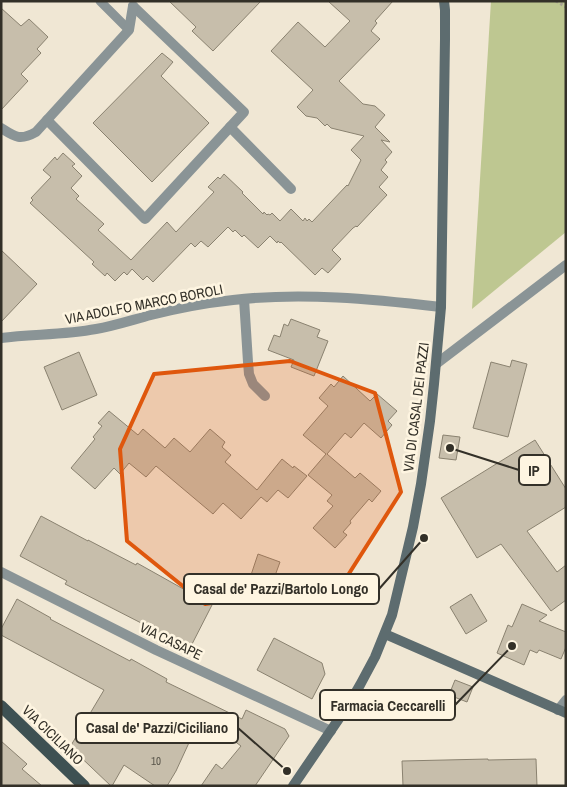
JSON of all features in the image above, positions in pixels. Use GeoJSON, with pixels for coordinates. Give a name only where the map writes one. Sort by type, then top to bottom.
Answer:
{"type":"FeatureCollection","features":[{"type":"Feature","properties":{"kind":"main road","name":"VIA CICILIANO"},"geometry":{"type":"LineString","coordinates":[[1,706],[84,786]]}},
{"type":"Feature","properties":{"kind":"street","name":"VIA DI CASAL DEI PAZZI"},"geometry":{"type":"LineString","coordinates":[[293,786],[360,685],[385,634],[398,593],[416,512],[430,421],[441,307],[444,1]]}},
{"type":"Feature","properties":{"kind":"street"},"geometry":{"type":"LineString","coordinates":[[1,128],[22,138],[36,132],[129,30],[135,4]]}},
{"type":"Feature","properties":{"kind":"street"},"geometry":{"type":"LineString","coordinates":[[47,120],[145,219],[244,112],[135,4]]}},
{"type":"Feature","properties":{"kind":"street"},"geometry":{"type":"LineString","coordinates":[[230,127],[291,189]]}},
{"type":"Feature","properties":{"kind":"street"},"geometry":{"type":"LineString","coordinates":[[436,364],[566,265]]}},
{"type":"Feature","properties":{"kind":"street","name":"VIA ADOLFO MARCO BOROLI"},"geometry":{"type":"LineString","coordinates":[[1,338],[84,332],[177,309],[244,299],[340,298],[441,307]]}},
{"type":"Feature","properties":{"kind":"street"},"geometry":{"type":"LineString","coordinates":[[244,299],[249,374],[253,384],[265,396]]}},
{"type":"Feature","properties":{"kind":"street","name":"VIA CASAPE"},"geometry":{"type":"LineString","coordinates":[[1,572],[156,650],[331,731]]}},
{"type":"Feature","properties":{"kind":"street"},"geometry":{"type":"LineString","coordinates":[[385,634],[562,711],[566,700]]}},
{"type":"Feature","properties":{"kind":"lane"},"geometry":{"type":"LineString","coordinates":[[100,1],[129,30]]}},
{"type":"Feature","properties":{"kind":"path"},"geometry":{"type":"LineString","coordinates":[[556,1],[566,7]]}},
{"type":"Feature","properties":{"kind":"highlighted area"},"geometry":{"type":"Polygon","coordinates":[[[290,361],[375,393],[401,492],[343,583],[205,604],[127,541],[120,449],[154,374],[290,361]]]}},
{"type":"Feature","properties":{"kind":"green space"},"geometry":{"type":"Polygon","coordinates":[[[491,1],[566,1],[566,232],[472,309],[491,1]]]}},
{"type":"Feature","properties":{"kind":"building"},"geometry":{"type":"Polygon","coordinates":[[[169,1],[261,1],[213,51],[192,31],[196,27],[169,1]]]}},
{"type":"Feature","properties":{"kind":"building"},"geometry":{"type":"Polygon","coordinates":[[[328,1],[393,1],[375,21],[377,23],[371,31],[380,39],[339,81],[363,104],[375,106],[385,115],[375,127],[390,142],[381,140],[392,152],[385,160],[387,162],[381,170],[388,177],[379,187],[387,195],[332,250],[341,259],[328,273],[322,268],[315,275],[281,242],[278,241],[277,243],[270,236],[258,248],[244,235],[242,237],[235,230],[233,232],[228,227],[208,247],[201,241],[195,247],[191,243],[153,282],[147,276],[143,280],[132,269],[127,275],[124,272],[115,281],[107,273],[105,276],[92,264],[94,262],[30,203],[33,200],[31,198],[51,177],[43,170],[55,157],[57,160],[63,153],[75,164],[72,166],[82,176],[71,188],[79,196],[76,199],[104,224],[98,230],[131,260],[167,222],[176,232],[214,192],[208,187],[224,174],[263,214],[264,212],[267,215],[272,213],[280,221],[291,209],[303,221],[305,218],[307,221],[309,219],[312,222],[348,186],[361,160],[351,150],[364,136],[331,128],[327,124],[325,126],[317,118],[306,116],[297,107],[313,90],[271,51],[298,22],[325,47],[350,21],[328,1]]]}},
{"type":"Feature","properties":{"kind":"building"},"geometry":{"type":"Polygon","coordinates":[[[1,8],[21,26],[29,19],[48,37],[37,49],[41,53],[21,74],[28,81],[1,110],[1,8]]]}},
{"type":"Feature","properties":{"kind":"building"},"geometry":{"type":"Polygon","coordinates":[[[162,53],[173,62],[161,76],[209,123],[152,182],[93,123],[162,53]]]}},
{"type":"Feature","properties":{"kind":"building"},"geometry":{"type":"Polygon","coordinates":[[[1,250],[37,284],[1,322],[1,250]]]}},
{"type":"Feature","properties":{"kind":"building"},"geometry":{"type":"Polygon","coordinates":[[[291,319],[320,330],[317,337],[328,341],[314,376],[291,367],[294,360],[268,350],[274,335],[280,337],[284,324],[288,326],[291,319]]]}},
{"type":"Feature","properties":{"kind":"building"},"geometry":{"type":"Polygon","coordinates":[[[79,352],[97,395],[62,410],[44,367],[79,352]]]}},
{"type":"Feature","properties":{"kind":"building"},"geometry":{"type":"Polygon","coordinates":[[[512,360],[527,364],[508,437],[473,428],[491,362],[510,367],[512,360]]]}},
{"type":"Feature","properties":{"kind":"building"},"geometry":{"type":"Polygon","coordinates":[[[343,376],[370,401],[377,394],[397,411],[388,421],[392,425],[381,438],[364,423],[351,438],[345,433],[327,454],[355,478],[360,473],[381,491],[372,502],[369,499],[350,521],[351,523],[343,532],[347,535],[335,548],[313,528],[333,506],[327,501],[332,495],[308,475],[326,454],[303,435],[328,406],[319,398],[331,384],[334,387],[343,376]]]}},
{"type":"Feature","properties":{"kind":"building"},"geometry":{"type":"Polygon","coordinates":[[[109,411],[138,435],[143,429],[165,448],[174,438],[190,452],[210,429],[225,442],[222,447],[231,455],[225,462],[257,490],[282,459],[307,476],[288,498],[278,490],[267,502],[261,497],[241,519],[223,503],[213,514],[156,466],[146,477],[129,463],[120,474],[114,468],[95,489],[71,468],[95,439],[93,437],[102,426],[98,423],[109,411]]]}},
{"type":"Feature","properties":{"kind":"building"},"geometry":{"type":"Polygon","coordinates":[[[443,435],[460,437],[456,460],[439,458],[443,435]]]}},
{"type":"Feature","properties":{"kind":"building"},"geometry":{"type":"Polygon","coordinates":[[[535,440],[566,489],[566,507],[527,531],[557,572],[566,565],[566,600],[551,611],[501,544],[477,558],[441,498],[535,440]]]}},
{"type":"Feature","properties":{"kind":"building"},"geometry":{"type":"Polygon","coordinates":[[[41,516],[136,565],[137,563],[212,605],[190,648],[65,584],[67,581],[20,556],[41,516]]]}},
{"type":"Feature","properties":{"kind":"building"},"geometry":{"type":"Polygon","coordinates":[[[258,554],[280,562],[268,595],[247,587],[258,554]]]}},
{"type":"Feature","properties":{"kind":"building"},"geometry":{"type":"Polygon","coordinates":[[[471,594],[487,621],[466,634],[450,607],[471,594]]]}},
{"type":"Feature","properties":{"kind":"building"},"geometry":{"type":"Polygon","coordinates":[[[17,599],[50,619],[167,679],[166,682],[242,719],[246,710],[285,729],[289,736],[255,786],[201,786],[216,764],[222,769],[241,746],[214,726],[206,741],[193,734],[167,786],[155,786],[124,765],[111,786],[70,747],[104,690],[1,635],[1,629],[17,599]]]}},
{"type":"Feature","properties":{"kind":"building"},"geometry":{"type":"Polygon","coordinates":[[[522,604],[547,615],[539,621],[566,632],[566,647],[561,659],[539,650],[537,653],[530,650],[524,665],[497,653],[508,625],[512,627],[522,604]]]}},
{"type":"Feature","properties":{"kind":"building"},"geometry":{"type":"Polygon","coordinates":[[[274,638],[322,663],[325,674],[312,699],[257,670],[274,638]]]}},
{"type":"Feature","properties":{"kind":"building"},"geometry":{"type":"Polygon","coordinates":[[[455,680],[473,687],[467,702],[449,695],[455,680]]]}},
{"type":"Feature","properties":{"kind":"building"},"geometry":{"type":"Polygon","coordinates":[[[1,741],[27,764],[22,769],[42,786],[1,786],[1,741]]]}},
{"type":"Feature","properties":{"kind":"building"},"geometry":{"type":"Polygon","coordinates":[[[536,759],[537,786],[403,786],[402,761],[536,759]]]}},
{"type":"Feature","properties":{"kind":"place","name":"IP"},"geometry":{"type":"Point","coordinates":[450,448]}},
{"type":"Feature","properties":{"kind":"place","name":"Casal de' Pazzi/Bartolo Longo"},"geometry":{"type":"Point","coordinates":[424,538]}},
{"type":"Feature","properties":{"kind":"place","name":"Farmacia Ceccarelli"},"geometry":{"type":"Point","coordinates":[512,646]}},
{"type":"Feature","properties":{"kind":"place","name":"Casal de' Pazzi/Ciciliano"},"geometry":{"type":"Point","coordinates":[287,771]}}]}
